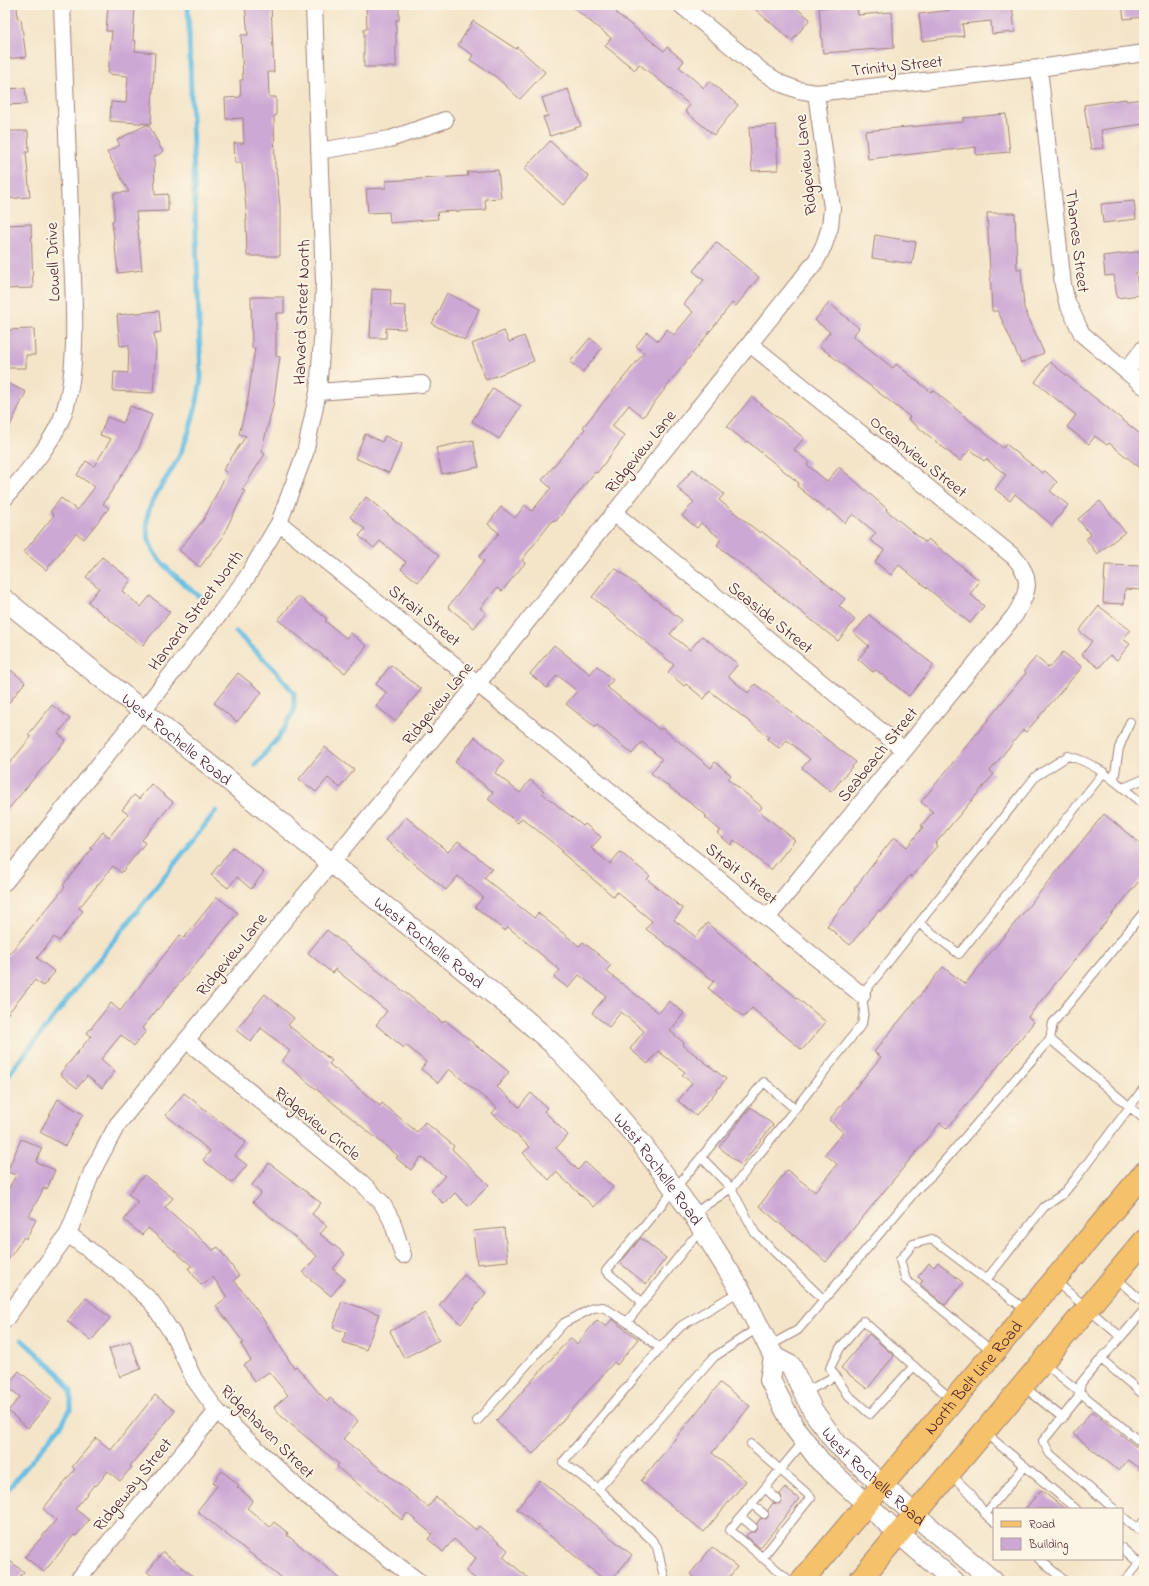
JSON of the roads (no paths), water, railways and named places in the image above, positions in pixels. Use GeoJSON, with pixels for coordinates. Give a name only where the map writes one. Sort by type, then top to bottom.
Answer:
{"type":"FeatureCollection","features":[{"type":"Feature","properties":{"kind":"main road","name":"North Belt Line Road"},"geometry":{"type":"LineString","coordinates":[[802,1581],[1144,1173]]}},
{"type":"Feature","properties":{"kind":"main road"},"geometry":{"type":"LineString","coordinates":[[859,1581],[1144,1241]]}},
{"type":"Feature","properties":{"kind":"street","name":"Lowell Drive"},"geometry":{"type":"LineString","coordinates":[[5,498],[46,446],[61,420],[70,391],[73,348],[73,286],[62,5]]}},
{"type":"Feature","properties":{"kind":"street","name":"Harvard Street North"},"geometry":{"type":"LineString","coordinates":[[5,882],[231,600],[247,577],[279,523],[305,453],[318,392],[324,282],[314,5]]}},
{"type":"Feature","properties":{"kind":"street","name":"Trinity Street"},"geometry":{"type":"LineString","coordinates":[[681,5],[763,72],[782,84],[798,90],[816,93],[1039,68],[1144,54]]}},
{"type":"Feature","properties":{"kind":"street","name":"Thames Street"},"geometry":{"type":"LineString","coordinates":[[1039,68],[1063,285],[1067,302],[1082,334],[1144,386]]}},
{"type":"Feature","properties":{"kind":"street","name":"Ridgeview Lane"},"geometry":{"type":"LineString","coordinates":[[5,1320],[68,1234],[92,1172],[117,1125],[478,683],[816,260],[824,245],[830,228],[832,208],[816,93]]}},
{"type":"Feature","properties":{"kind":"street"},"geometry":{"type":"LineString","coordinates":[[319,151],[390,139],[445,120]]}},
{"type":"Feature","properties":{"kind":"street","name":"Oceanview Street"},"geometry":{"type":"LineString","coordinates":[[750,344],[1014,557],[1022,566],[1028,583],[1024,599],[1015,615]]}},
{"type":"Feature","properties":{"kind":"street"},"geometry":{"type":"LineString","coordinates":[[1126,371],[1144,348]]}},
{"type":"Feature","properties":{"kind":"street"},"geometry":{"type":"LineString","coordinates":[[318,392],[422,384]]}},
{"type":"Feature","properties":{"kind":"street","name":"Seaside Street"},"geometry":{"type":"LineString","coordinates":[[614,513],[904,750]]}},
{"type":"Feature","properties":{"kind":"street","name":"Strait Street"},"geometry":{"type":"LineString","coordinates":[[279,523],[862,995]]}},
{"type":"Feature","properties":{"kind":"street","name":"West Rochelle Road"},"geometry":{"type":"LineString","coordinates":[[5,600],[331,862],[554,1044],[590,1083],[641,1143],[704,1230],[741,1291],[771,1352],[770,1380],[794,1427],[804,1441],[820,1461],[866,1504],[954,1581]]}},
{"type":"Feature","properties":{"kind":"street","name":"Seabeach Street"},"geometry":{"type":"LineString","coordinates":[[767,918],[1015,615]]}},
{"type":"Feature","properties":{"kind":"street","name":"Ridgeview Circle"},"geometry":{"type":"LineString","coordinates":[[186,1040],[362,1183],[382,1203],[392,1221],[403,1255]]}},
{"type":"Feature","properties":{"kind":"street","name":"Ridgehaven Street"},"geometry":{"type":"LineString","coordinates":[[68,1234],[121,1274],[151,1301],[174,1336],[194,1379],[216,1411],[302,1492],[418,1581]]}},
{"type":"Feature","properties":{"kind":"street","name":"West Rochelle Road"},"geometry":{"type":"LineString","coordinates":[[771,1352],[791,1366],[813,1411],[838,1444],[915,1515],[993,1581]]}},
{"type":"Feature","properties":{"kind":"street","name":"Ridgeway Street"},"geometry":{"type":"LineString","coordinates":[[78,1581],[216,1411]]}},
{"type":"Feature","properties":{"kind":"lane"},"geometry":{"type":"LineString","coordinates":[[1114,780],[1119,748],[1130,722]]}},
{"type":"Feature","properties":{"kind":"lane"},"geometry":{"type":"LineString","coordinates":[[693,1214],[730,1188],[862,1024],[864,1011],[862,995],[1036,776],[1068,756],[1083,759],[1104,772],[1144,805]]}},
{"type":"Feature","properties":{"kind":"lane"},"geometry":{"type":"LineString","coordinates":[[919,923],[958,954],[1104,772]]}},
{"type":"Feature","properties":{"kind":"lane"},"geometry":{"type":"LineString","coordinates":[[1123,788],[1144,779]]}},
{"type":"Feature","properties":{"kind":"lane"},"geometry":{"type":"LineString","coordinates":[[771,1352],[798,1330],[919,1187],[933,1174],[1050,1039],[1053,1023],[1144,912]]}},
{"type":"Feature","properties":{"kind":"lane"},"geometry":{"type":"LineString","coordinates":[[1050,1039],[1144,1119]]}},
{"type":"Feature","properties":{"kind":"lane"},"geometry":{"type":"LineString","coordinates":[[642,1302],[606,1271],[676,1190],[764,1082],[795,1108]]}},
{"type":"Feature","properties":{"kind":"lane"},"geometry":{"type":"LineString","coordinates":[[986,1280],[1044,1207],[1063,1194],[1128,1106],[1144,1088]]}},
{"type":"Feature","properties":{"kind":"lane"},"geometry":{"type":"LineString","coordinates":[[702,1158],[730,1188],[755,1233],[823,1299]]}},
{"type":"Feature","properties":{"kind":"lane"},"geometry":{"type":"LineString","coordinates":[[627,1322],[691,1241],[704,1230]]}},
{"type":"Feature","properties":{"kind":"lane"},"geometry":{"type":"LineString","coordinates":[[993,1352],[906,1280],[900,1260],[912,1244],[932,1239],[1027,1311]]}},
{"type":"Feature","properties":{"kind":"lane"},"geometry":{"type":"LineString","coordinates":[[1114,1277],[1144,1303]]}},
{"type":"Feature","properties":{"kind":"lane"},"geometry":{"type":"LineString","coordinates":[[1053,1280],[1121,1337]]}},
{"type":"Feature","properties":{"kind":"lane"},"geometry":{"type":"LineString","coordinates":[[665,1581],[657,1547],[651,1539],[598,1489],[563,1462],[660,1348],[681,1326],[741,1291]]}},
{"type":"Feature","properties":{"kind":"lane"},"geometry":{"type":"LineString","coordinates":[[477,1421],[564,1323],[593,1308],[603,1307],[627,1322],[660,1348]]}},
{"type":"Feature","properties":{"kind":"lane"},"geometry":{"type":"LineString","coordinates":[[1113,1508],[1050,1454],[1043,1441],[1078,1398],[1078,1391],[1081,1383],[1144,1310]]}},
{"type":"Feature","properties":{"kind":"lane"},"geometry":{"type":"LineString","coordinates":[[914,1366],[870,1414],[847,1394],[830,1368],[840,1348],[863,1321],[914,1366],[952,1401]]}},
{"type":"Feature","properties":{"kind":"lane"},"geometry":{"type":"LineString","coordinates":[[598,1489],[714,1357],[759,1327]]}},
{"type":"Feature","properties":{"kind":"lane"},"geometry":{"type":"LineString","coordinates":[[1101,1359],[1144,1395]]}},
{"type":"Feature","properties":{"kind":"lane"},"geometry":{"type":"LineString","coordinates":[[1043,1362],[1144,1445]]}},
{"type":"Feature","properties":{"kind":"lane"},"geometry":{"type":"LineString","coordinates":[[804,1393],[835,1376]]}},
{"type":"Feature","properties":{"kind":"lane"},"geometry":{"type":"LineString","coordinates":[[1023,1386],[1063,1418]]}},
{"type":"Feature","properties":{"kind":"lane"},"geometry":{"type":"LineString","coordinates":[[984,1432],[1075,1508]]}},
{"type":"Feature","properties":{"kind":"lane"},"geometry":{"type":"LineString","coordinates":[[790,1581],[730,1530],[804,1441]]}},
{"type":"Feature","properties":{"kind":"lane"},"geometry":{"type":"LineString","coordinates":[[751,1444],[811,1497],[793,1513],[770,1541],[762,1558]]}},
{"type":"Feature","properties":{"kind":"lane"},"geometry":{"type":"LineString","coordinates":[[985,1514],[1025,1466]]}},
{"type":"Feature","properties":{"kind":"lane"},"geometry":{"type":"LineString","coordinates":[[950,1474],[972,1494],[985,1514],[993,1521]]}},
{"type":"Feature","properties":{"kind":"lane"},"geometry":{"type":"LineString","coordinates":[[765,1488],[777,1498]]}},
{"type":"Feature","properties":{"kind":"lane"},"geometry":{"type":"LineString","coordinates":[[752,1504],[764,1514]]}},
{"type":"Feature","properties":{"kind":"lane"},"geometry":{"type":"LineString","coordinates":[[741,1517],[753,1528]]}},
{"type":"Feature","properties":{"kind":"lane"},"geometry":{"type":"LineString","coordinates":[[1123,1517],[1137,1529],[1144,1521]]}},
{"type":"Feature","properties":{"kind":"lane"},"geometry":{"type":"LineString","coordinates":[[1123,1549],[1139,1563],[1125,1581]]}},
{"type":"Feature","properties":{"kind":"lane"},"geometry":{"type":"LineString","coordinates":[[1040,1560],[1065,1581]]}},
{"type":"Feature","properties":{"kind":"waterway"},"geometry":{"type":"LineString","coordinates":[[188,5],[201,379],[196,407],[188,434],[175,464],[155,496],[150,507],[147,519],[147,532],[154,553],[174,575],[204,600]]}},
{"type":"Feature","properties":{"kind":"waterway"},"geometry":{"type":"LineString","coordinates":[[236,632],[275,670],[294,693],[294,711],[279,737],[255,765]]}},
{"type":"Feature","properties":{"kind":"waterway"},"geometry":{"type":"LineString","coordinates":[[5,1079],[216,811]]}},
{"type":"Feature","properties":{"kind":"waterway"},"geometry":{"type":"LineString","coordinates":[[5,1493],[62,1424],[71,1408],[71,1391],[60,1375],[22,1340]]}}]}
